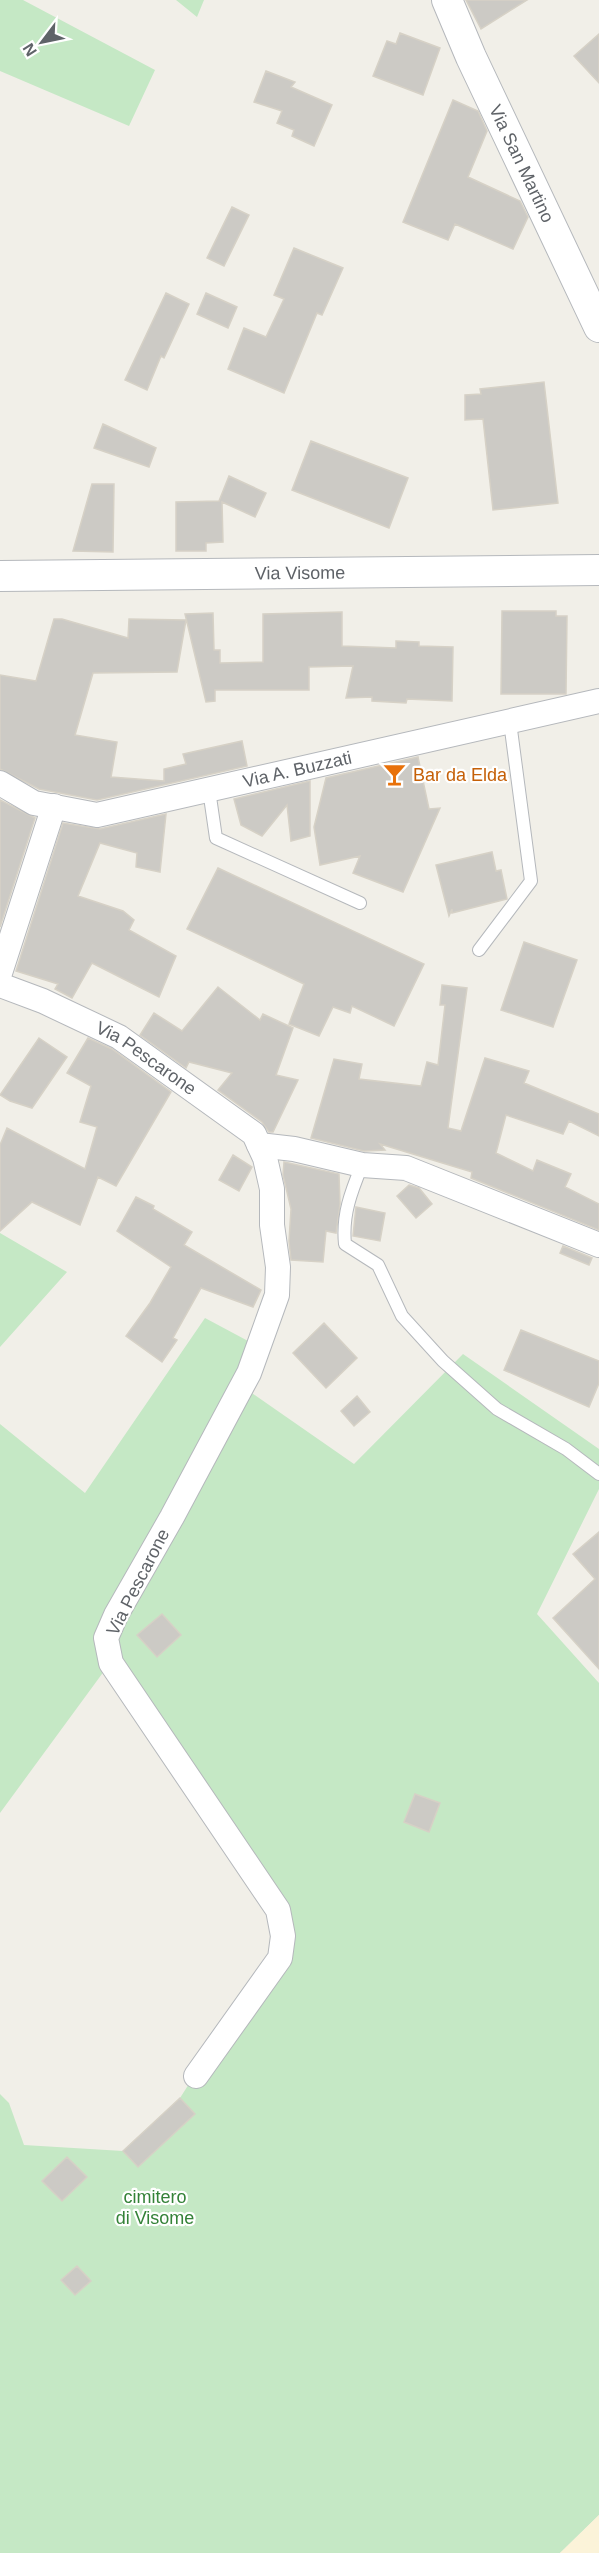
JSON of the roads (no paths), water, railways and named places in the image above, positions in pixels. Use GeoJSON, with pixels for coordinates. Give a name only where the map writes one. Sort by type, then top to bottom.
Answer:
{"type":"FeatureCollection","features":[{"type":"Feature","properties":{"kind":"street","name":"Via San Martino"},"geometry":{"type":"LineString","coordinates":[[447,0],[471,57],[599,327]]}},
{"type":"Feature","properties":{"kind":"street","name":"Via Visome"},"geometry":{"type":"LineString","coordinates":[[0,576],[599,570]]}},
{"type":"Feature","properties":{"kind":"street","name":"Via A. Buzzati"},"geometry":{"type":"LineString","coordinates":[[0,783],[34,803],[97,815],[599,701]]}},
{"type":"Feature","properties":{"kind":"street"},"geometry":{"type":"LineString","coordinates":[[0,973],[54,806]]}},
{"type":"Feature","properties":{"kind":"street","name":"Via Pescarone"},"geometry":{"type":"LineString","coordinates":[[8,988],[53,1005],[120,1036],[254,1134],[265,1158],[272,1189],[272,1225],[278,1267],[277,1295],[249,1372],[172,1517],[116,1615],[106,1638],[111,1663],[278,1910],[284,1936],[280,1958],[196,2076]]}},
{"type":"Feature","properties":{"kind":"street"},"geometry":{"type":"LineString","coordinates":[[259,1145],[294,1149],[362,1165],[406,1168],[599,1245]]}},
{"type":"Feature","properties":{"kind":"lane"},"geometry":{"type":"LineString","coordinates":[[479,950],[531,881],[510,722]]}},
{"type":"Feature","properties":{"kind":"lane"},"geometry":{"type":"LineString","coordinates":[[209,790],[216,838],[360,903]]}},
{"type":"Feature","properties":{"kind":"lane"},"geometry":{"type":"LineString","coordinates":[[362,1165],[343,1223],[345,1244],[378,1265],[402,1316],[443,1361],[497,1409],[566,1449],[599,1474]]}},
{"type":"Feature","properties":{"kind":"place","name":"Bar da Elda"},"geometry":{"type":"Point","coordinates":[395,775]}},
{"type":"Feature","properties":{"kind":"park label","name":"cimitero di Visome"},"geometry":{"type":"Point","coordinates":[155,2207]}}]}
